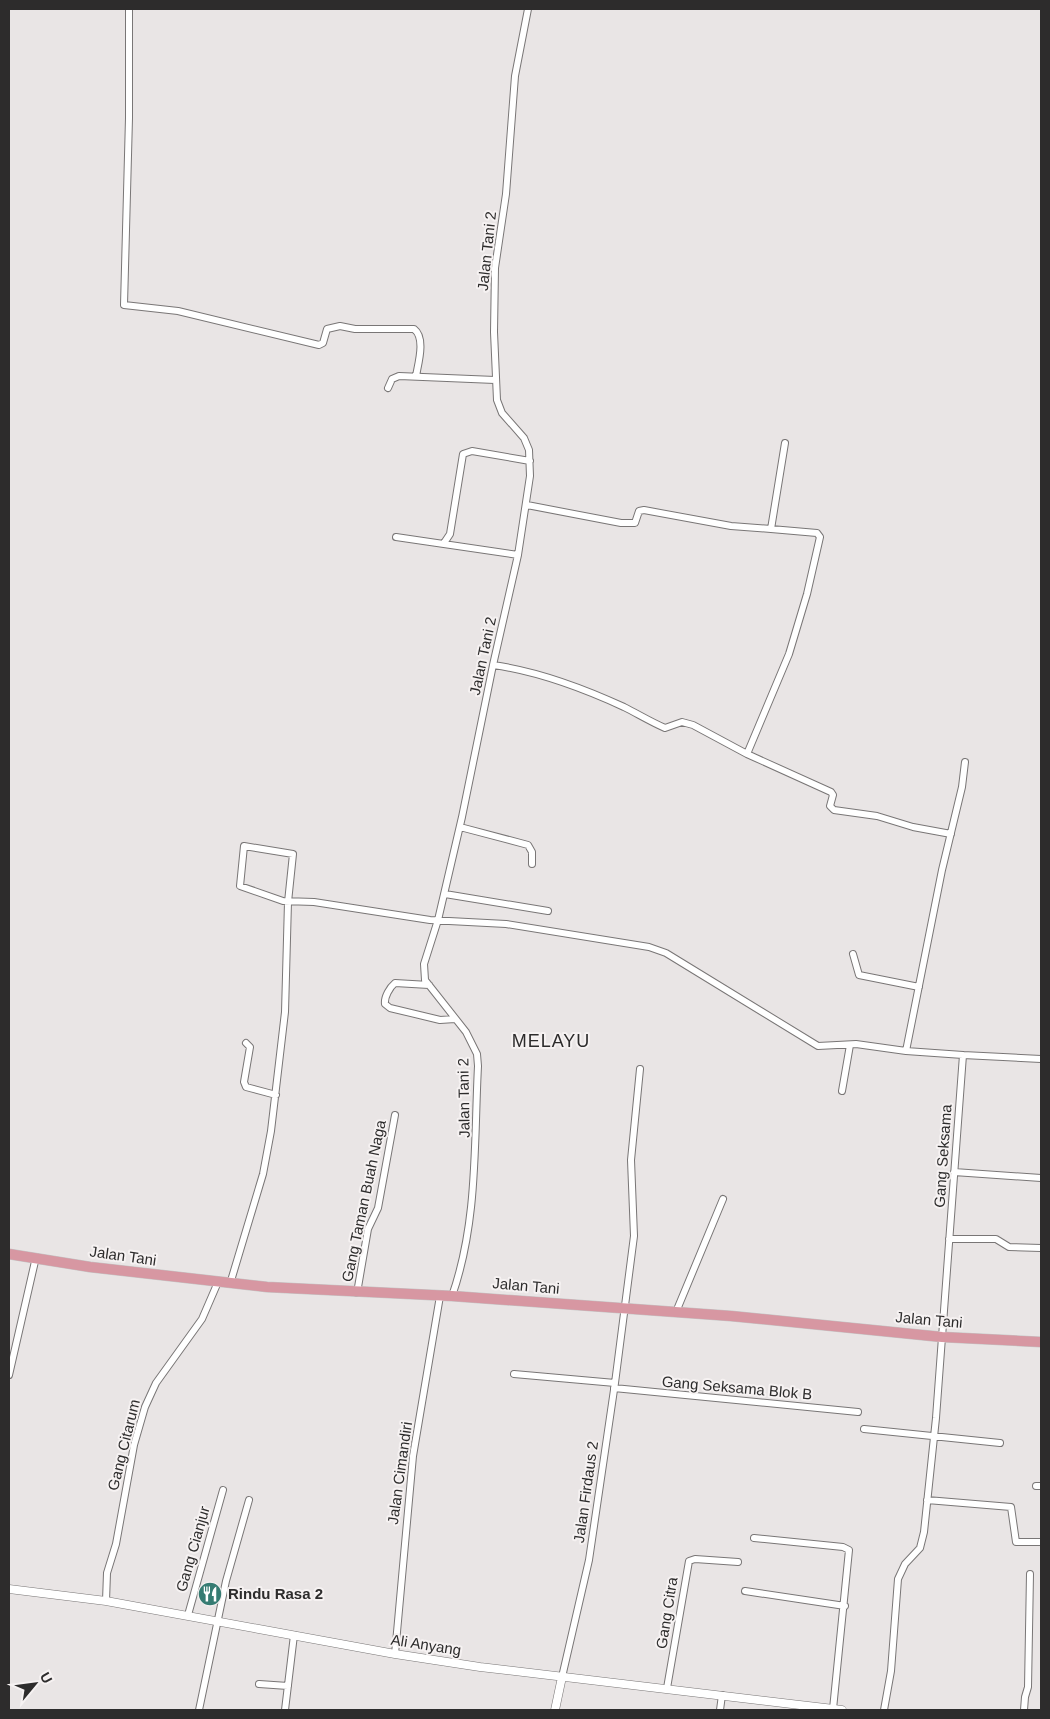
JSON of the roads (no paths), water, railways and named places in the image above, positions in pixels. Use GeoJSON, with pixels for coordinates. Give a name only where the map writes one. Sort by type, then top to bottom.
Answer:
{"type":"FeatureCollection","features":[{"type":"Feature","properties":{"kind":"highway","name":"Jalan Tani"},"geometry":{"type":"LineString","coordinates":[[9,1254],[90,1267],[230,1284],[357,1293],[452,1296],[623,1308],[942,1337],[1041,1342]]}},
{"type":"Feature","properties":{"kind":"street"},"geometry":{"type":"LineString","coordinates":[[129,9],[130,118],[124,305],[178,311],[319,346],[323,343],[327,329],[334,326],[355,329],[414,329],[418,332],[420,340],[416,376]]}},
{"type":"Feature","properties":{"kind":"street","name":"Jalan Tani 2"},"geometry":{"type":"LineString","coordinates":[[452,1296],[465,1253],[475,1165],[478,1066],[473,1044],[456,1018],[425,980],[424,964],[445,894],[460,828],[527,505],[529,450],[524,438],[502,413],[497,400],[495,380],[495,268],[506,194],[515,76],[528,9]]}},
{"type":"Feature","properties":{"kind":"street"},"geometry":{"type":"LineString","coordinates":[[388,388],[392,379],[399,376],[495,380]]}},
{"type":"Feature","properties":{"kind":"street"},"geometry":{"type":"LineString","coordinates":[[772,529],[785,443]]}},
{"type":"Feature","properties":{"kind":"street"},"geometry":{"type":"LineString","coordinates":[[444,543],[451,529],[463,454],[472,451],[530,461]]}},
{"type":"Feature","properties":{"kind":"street"},"geometry":{"type":"LineString","coordinates":[[527,505],[626,523],[635,523],[639,511],[644,510],[726,525],[817,533],[820,538],[807,594],[789,654],[747,754]]}},
{"type":"Feature","properties":{"kind":"street"},"geometry":{"type":"LineString","coordinates":[[396,537],[518,555]]}},
{"type":"Feature","properties":{"kind":"street"},"geometry":{"type":"LineString","coordinates":[[493,665],[529,672],[559,682],[623,706],[665,728],[686,723],[747,754],[831,792],[833,795],[830,807],[834,810],[878,816],[912,827],[951,834]]}},
{"type":"Feature","properties":{"kind":"street"},"geometry":{"type":"LineString","coordinates":[[906,1051],[962,787],[965,762]]}},
{"type":"Feature","properties":{"kind":"street"},"geometry":{"type":"LineString","coordinates":[[460,828],[528,845],[532,852],[532,864]]}},
{"type":"Feature","properties":{"kind":"street"},"geometry":{"type":"LineString","coordinates":[[230,1284],[263,1174],[276,1095],[288,984],[288,902],[293,854],[244,846],[240,886],[288,902],[314,902],[438,920],[506,924],[649,947],[666,953],[818,1046],[850,1045],[906,1051],[1041,1059]]}},
{"type":"Feature","properties":{"kind":"street"},"geometry":{"type":"LineString","coordinates":[[445,894],[548,911]]}},
{"type":"Feature","properties":{"kind":"street"},"geometry":{"type":"LineString","coordinates":[[852,954],[859,975],[919,987]]}},
{"type":"Feature","properties":{"kind":"street"},"geometry":{"type":"LineString","coordinates":[[429,985],[395,983],[384,1000],[385,1004],[390,1008],[440,1020],[456,1018]]}},
{"type":"Feature","properties":{"kind":"street"},"geometry":{"type":"LineString","coordinates":[[246,1043],[250,1047],[244,1082],[246,1087],[276,1095]]}},
{"type":"Feature","properties":{"kind":"street"},"geometry":{"type":"LineString","coordinates":[[842,1091],[850,1045]]}},
{"type":"Feature","properties":{"kind":"street","name":"Gang Seksama"},"geometry":{"type":"LineString","coordinates":[[884,1710],[891,1671],[898,1579],[905,1564],[922,1544],[934,1437],[962,1055]]}},
{"type":"Feature","properties":{"kind":"street","name":"Jalan Firdaus 2"},"geometry":{"type":"LineString","coordinates":[[562,1677],[589,1560],[615,1385],[623,1308],[634,1236],[631,1160],[640,1069]]}},
{"type":"Feature","properties":{"kind":"street","name":"Gang Taman Buah Naga"},"geometry":{"type":"LineString","coordinates":[[357,1293],[368,1229],[378,1208],[395,1114]]}},
{"type":"Feature","properties":{"kind":"street"},"geometry":{"type":"LineString","coordinates":[[954,1172],[1041,1178]]}},
{"type":"Feature","properties":{"kind":"street"},"geometry":{"type":"LineString","coordinates":[[676,1312],[723,1199]]}},
{"type":"Feature","properties":{"kind":"street"},"geometry":{"type":"LineString","coordinates":[[949,1239],[996,1239],[1009,1248],[1041,1248]]}},
{"type":"Feature","properties":{"kind":"street"},"geometry":{"type":"LineString","coordinates":[[9,1375],[36,1258]]}},
{"type":"Feature","properties":{"kind":"street","name":"Gang Citarum"},"geometry":{"type":"LineString","coordinates":[[106,1601],[107,1573],[116,1544],[134,1445],[147,1401],[156,1383],[202,1319],[218,1282]]}},
{"type":"Feature","properties":{"kind":"street","name":"Jalan Cimandiri"},"geometry":{"type":"LineString","coordinates":[[395,1654],[413,1456],[440,1296]]}},
{"type":"Feature","properties":{"kind":"street","name":"Gang Seksama Blok B"},"geometry":{"type":"LineString","coordinates":[[514,1374],[858,1412]]}},
{"type":"Feature","properties":{"kind":"street"},"geometry":{"type":"LineString","coordinates":[[864,1429],[1000,1443]]}},
{"type":"Feature","properties":{"kind":"street","name":"Gang Cianjur"},"geometry":{"type":"LineString","coordinates":[[188,1615],[223,1490]]}},
{"type":"Feature","properties":{"kind":"street"},"geometry":{"type":"LineString","coordinates":[[199,1710],[217,1621],[249,1500]]}},
{"type":"Feature","properties":{"kind":"street"},"geometry":{"type":"LineString","coordinates":[[927,1500],[1011,1507],[1016,1542],[1041,1542]]}},
{"type":"Feature","properties":{"kind":"street"},"geometry":{"type":"LineString","coordinates":[[754,1538],[847,1548],[850,1553],[833,1709]]}},
{"type":"Feature","properties":{"kind":"street","name":"Gang Citra"},"geometry":{"type":"LineString","coordinates":[[667,1688],[689,1560],[705,1559],[738,1562]]}},
{"type":"Feature","properties":{"kind":"street"},"geometry":{"type":"LineString","coordinates":[[1024,1710],[1028,1687],[1030,1574]]}},
{"type":"Feature","properties":{"kind":"street","name":"Ali Anyang"},"geometry":{"type":"LineString","coordinates":[[9,1588],[106,1601],[188,1615],[395,1654],[562,1677],[722,1695],[804,1708],[842,1710]]}},
{"type":"Feature","properties":{"kind":"street"},"geometry":{"type":"LineString","coordinates":[[745,1591],[845,1606]]}},
{"type":"Feature","properties":{"kind":"street"},"geometry":{"type":"LineString","coordinates":[[285,1710],[294,1635]]}},
{"type":"Feature","properties":{"kind":"street"},"geometry":{"type":"LineString","coordinates":[[555,1710],[562,1677]]}},
{"type":"Feature","properties":{"kind":"street"},"geometry":{"type":"LineString","coordinates":[[259,1684],[288,1686]]}},
{"type":"Feature","properties":{"kind":"street"},"geometry":{"type":"LineString","coordinates":[[720,1710],[722,1695]]}},
{"type":"Feature","properties":{"kind":"place","name":"Rindu Rasa 2"},"geometry":{"type":"Point","coordinates":[210,1594]}},
{"type":"Feature","properties":{"kind":"district","name":"MELAYU"},"geometry":{"type":"Point","coordinates":[551,1041]}}]}
